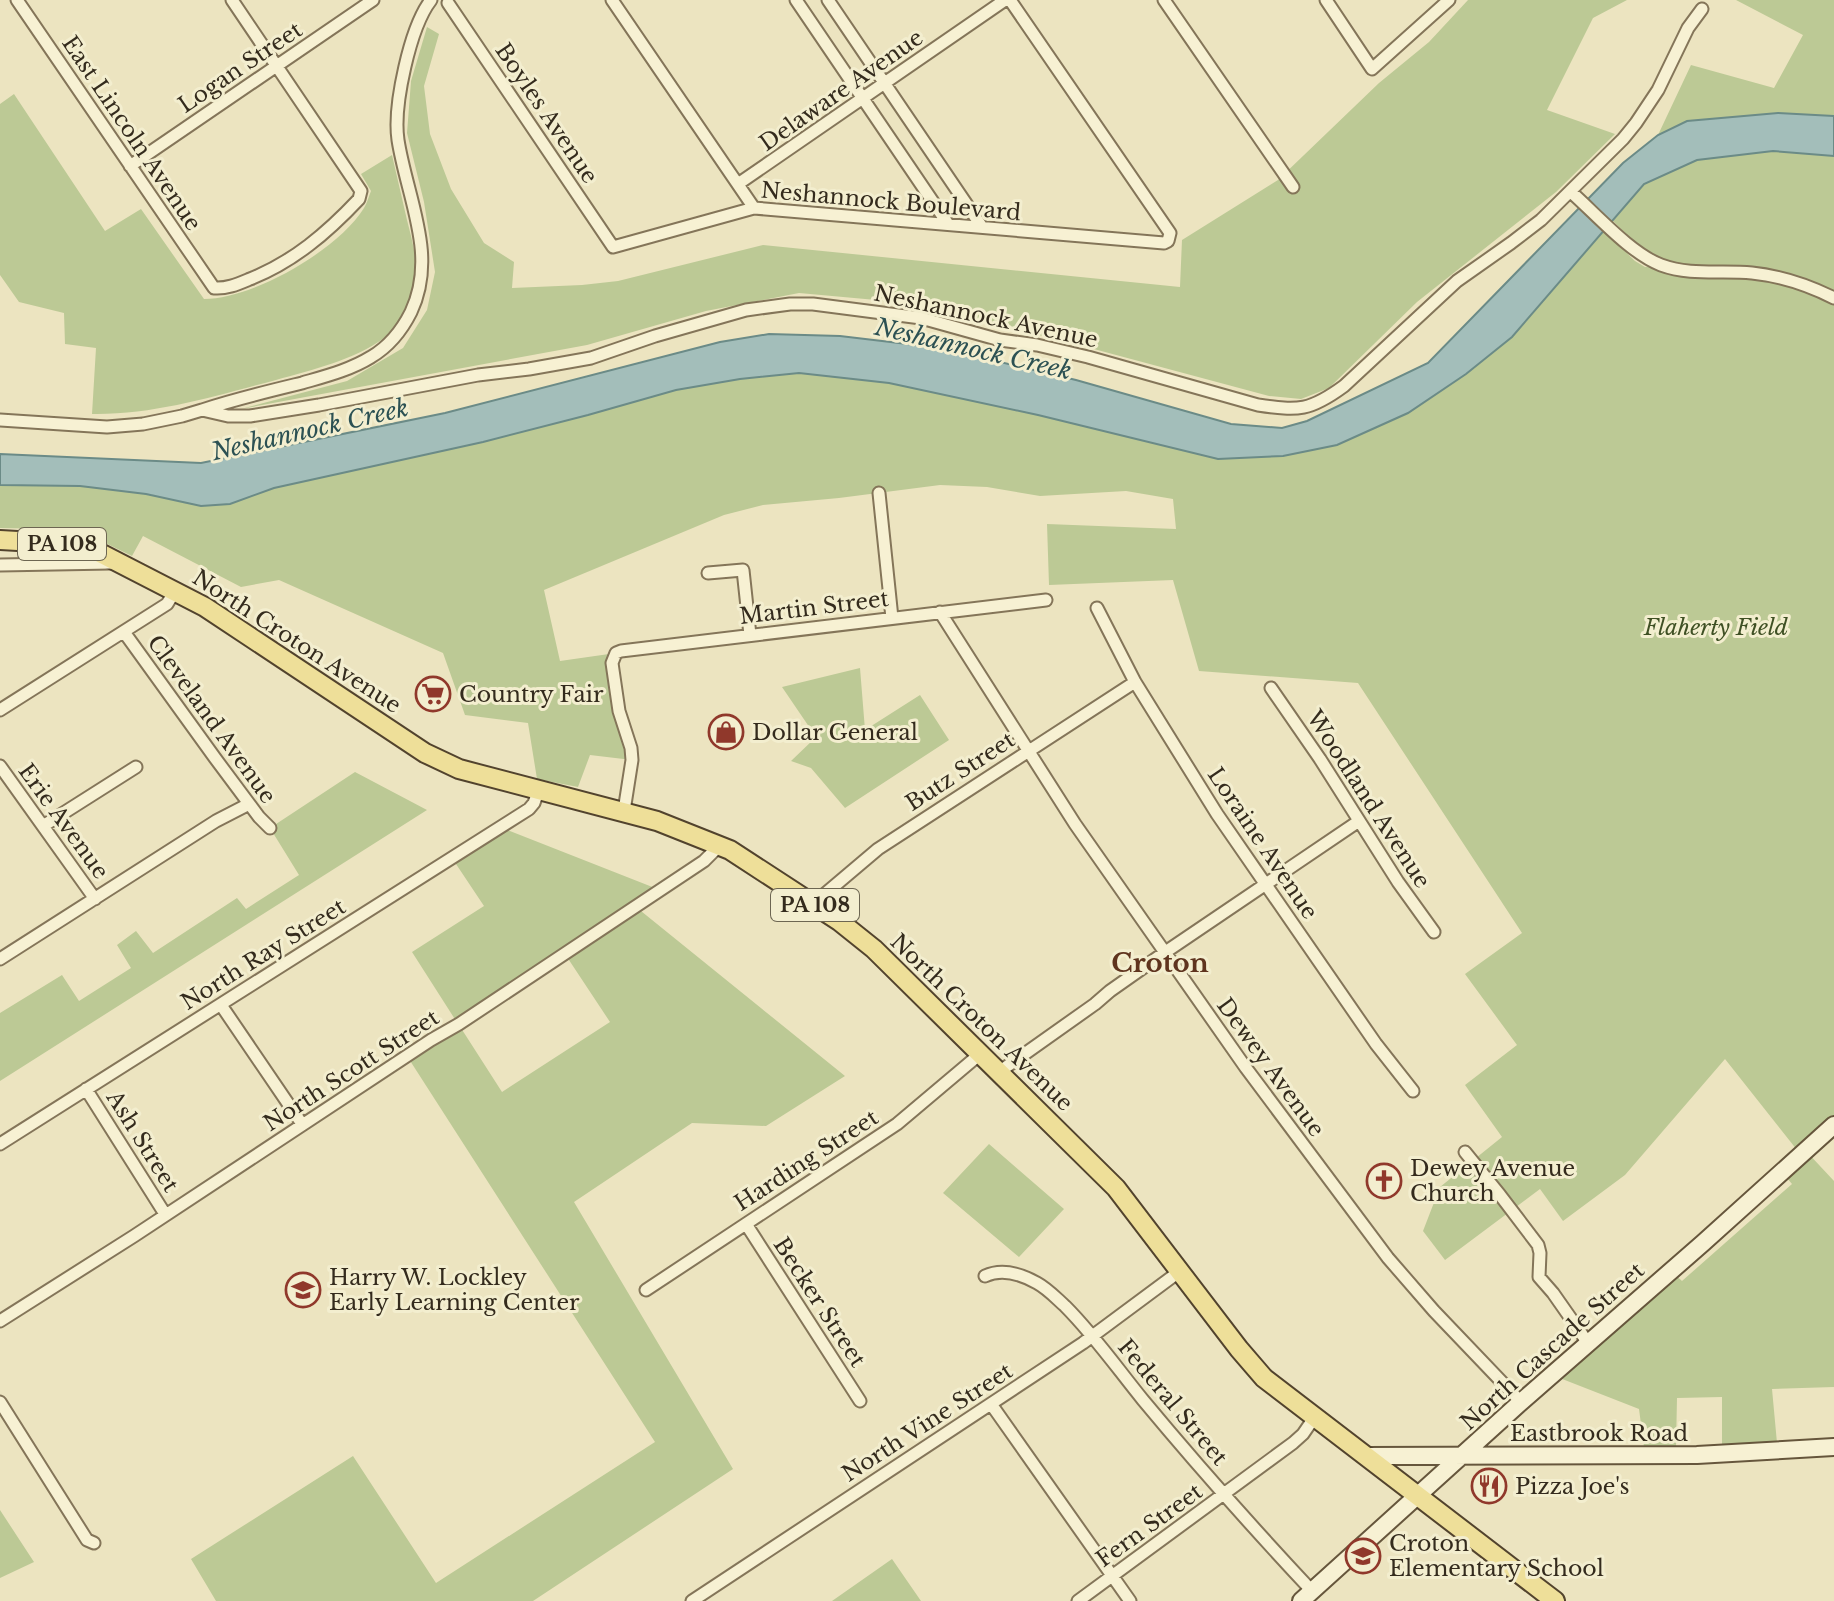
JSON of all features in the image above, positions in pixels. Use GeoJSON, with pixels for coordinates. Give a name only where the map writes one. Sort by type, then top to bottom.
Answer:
{"type":"FeatureCollection","features":[{"type":"Feature","properties":{"kind":"main road","name":"North Croton Avenue"},"geometry":{"type":"LineString","coordinates":[[0,540],[70,544],[100,553],[226,619],[425,753],[459,769],[624,811],[692,834],[730,850],[839,921],[867,943],[1116,1188],[1264,1378],[1549,1599]]}},
{"type":"Feature","properties":{"kind":"street","name":"East Lincoln Avenue"},"geometry":{"type":"LineString","coordinates":[[17,0],[214,288],[231,287],[281,265],[318,240],[357,201],[361,193],[360,187],[277,66]]}},
{"type":"Feature","properties":{"kind":"street"},"geometry":{"type":"LineString","coordinates":[[232,0],[277,66]]}},
{"type":"Feature","properties":{"kind":"street","name":"Logan Street"},"geometry":{"type":"LineString","coordinates":[[130,166],[373,0]]}},
{"type":"Feature","properties":{"kind":"street"},"geometry":{"type":"LineString","coordinates":[[202,410],[351,368],[385,347],[407,319],[419,290],[423,253],[398,141],[397,110],[417,23],[431,0]]}},
{"type":"Feature","properties":{"kind":"street"},"geometry":{"type":"LineString","coordinates":[[612,0],[754,208]]}},
{"type":"Feature","properties":{"kind":"street"},"geometry":{"type":"LineString","coordinates":[[796,0],[948,224]]}},
{"type":"Feature","properties":{"kind":"street"},"geometry":{"type":"LineString","coordinates":[[828,0],[982,227]]}},
{"type":"Feature","properties":{"kind":"street","name":"Delaware Avenue"},"geometry":{"type":"LineString","coordinates":[[738,184],[1008,0]]}},
{"type":"Feature","properties":{"kind":"street","name":"Neshannock Boulevard"},"geometry":{"type":"LineString","coordinates":[[613,247],[754,208],[1164,243],[1170,233],[1008,0]]}},
{"type":"Feature","properties":{"kind":"street"},"geometry":{"type":"LineString","coordinates":[[1164,0],[1293,187]]}},
{"type":"Feature","properties":{"kind":"street"},"geometry":{"type":"LineString","coordinates":[[1326,0],[1372,69],[1449,0]]}},
{"type":"Feature","properties":{"kind":"street","name":"Boyles Avenue"},"geometry":{"type":"LineString","coordinates":[[448,3],[613,247]]}},
{"type":"Feature","properties":{"kind":"street","name":"Neshannock Avenue"},"geometry":{"type":"LineString","coordinates":[[0,420],[118,426],[170,419],[202,410],[228,416],[250,416],[478,375],[577,361],[746,310],[790,304],[813,304],[921,318],[1000,340],[1088,357],[1258,405],[1304,408],[1326,400],[1344,386],[1457,281],[1573,194],[1642,115],[1658,90],[1688,28],[1702,9]]}},
{"type":"Feature","properties":{"kind":"street"},"geometry":{"type":"LineString","coordinates":[[1573,194],[1639,254],[1660,265],[1690,272],[1752,273],[1777,277],[1834,298]]}},
{"type":"Feature","properties":{"kind":"street"},"geometry":{"type":"LineString","coordinates":[[879,493],[892,618]]}},
{"type":"Feature","properties":{"kind":"street"},"geometry":{"type":"LineString","coordinates":[[0,565],[120,563]]}},
{"type":"Feature","properties":{"kind":"street"},"geometry":{"type":"LineString","coordinates":[[708,573],[743,570],[750,635]]}},
{"type":"Feature","properties":{"kind":"street"},"geometry":{"type":"LineString","coordinates":[[0,710],[167,604],[175,591]]}},
{"type":"Feature","properties":{"kind":"street","name":"Martin Street"},"geometry":{"type":"LineString","coordinates":[[624,811],[632,760],[614,682],[613,658],[621,651],[1046,600]]}},
{"type":"Feature","properties":{"kind":"street","name":"Loraine Avenue"},"geometry":{"type":"LineString","coordinates":[[1097,608],[1135,682],[1217,814],[1376,1044],[1413,1091]]}},
{"type":"Feature","properties":{"kind":"street","name":"Dewey Avenue"},"geometry":{"type":"LineString","coordinates":[[940,612],[1075,824],[1246,1068],[1388,1258],[1521,1402]]}},
{"type":"Feature","properties":{"kind":"street","name":"Cleveland Avenue"},"geometry":{"type":"LineString","coordinates":[[124,632],[249,804],[270,828]]}},
{"type":"Feature","properties":{"kind":"street","name":"Butz Street"},"geometry":{"type":"LineString","coordinates":[[813,904],[878,849],[1135,682]]}},
{"type":"Feature","properties":{"kind":"street","name":"Woodland Avenue"},"geometry":{"type":"LineString","coordinates":[[1271,688],[1434,932]]}},
{"type":"Feature","properties":{"kind":"street","name":"Erie Avenue"},"geometry":{"type":"LineString","coordinates":[[0,766],[95,899]]}},
{"type":"Feature","properties":{"kind":"street"},"geometry":{"type":"LineString","coordinates":[[43,826],[136,767]]}},
{"type":"Feature","properties":{"kind":"street","name":"North Ray Street"},"geometry":{"type":"LineString","coordinates":[[0,1144],[529,809],[539,789]]}},
{"type":"Feature","properties":{"kind":"street"},"geometry":{"type":"LineString","coordinates":[[2,954],[216,821],[249,804]]}},
{"type":"Feature","properties":{"kind":"street"},"geometry":{"type":"LineString","coordinates":[[999,1072],[1164,953],[1359,821]]}},
{"type":"Feature","properties":{"kind":"street","name":"North Scott Street"},"geometry":{"type":"LineString","coordinates":[[0,1321],[459,1024],[704,861],[719,846]]}},
{"type":"Feature","properties":{"kind":"street"},"geometry":{"type":"LineString","coordinates":[[221,1005],[302,1124]]}},
{"type":"Feature","properties":{"kind":"street","name":"Harding Street"},"geometry":{"type":"LineString","coordinates":[[646,1290],[897,1124],[980,1054]]}},
{"type":"Feature","properties":{"kind":"street","name":"Ash Street"},"geometry":{"type":"LineString","coordinates":[[86,1089],[165,1214]]}},
{"type":"Feature","properties":{"kind":"street","name":"North Cascade Street"},"geometry":{"type":"LineString","coordinates":[[1306,1596],[1834,1125]]}},
{"type":"Feature","properties":{"kind":"street"},"geometry":{"type":"LineString","coordinates":[[1465,1152],[1538,1245],[1539,1277],[1588,1343]]}},
{"type":"Feature","properties":{"kind":"street","name":"Becker Street"},"geometry":{"type":"LineString","coordinates":[[746,1224],[860,1401]]}},
{"type":"Feature","properties":{"kind":"street","name":"North Vine Street"},"geometry":{"type":"LineString","coordinates":[[692,1601],[991,1404],[1180,1271]]}},
{"type":"Feature","properties":{"kind":"street","name":"Federal Street"},"geometry":{"type":"LineString","coordinates":[[985,1276],[1009,1272],[1038,1283],[1049,1291],[1093,1335],[1142,1399],[1225,1494],[1306,1596]]}},
{"type":"Feature","properties":{"kind":"street"},"geometry":{"type":"LineString","coordinates":[[0,1402],[87,1540],[94,1543]]}},
{"type":"Feature","properties":{"kind":"street"},"geometry":{"type":"LineString","coordinates":[[991,1404],[1130,1601]]}},
{"type":"Feature","properties":{"kind":"street","name":"Fern Street"},"geometry":{"type":"LineString","coordinates":[[1078,1601],[1293,1443],[1314,1418]]}},
{"type":"Feature","properties":{"kind":"street","name":"Eastbrook Road"},"geometry":{"type":"LineString","coordinates":[[1365,1456],[1697,1455],[1834,1447]]}},
{"type":"Feature","properties":{"kind":"green space"},"geometry":{"type":"Polygon","coordinates":[[[1468,0],[1627,0],[1593,18],[1547,110],[1615,134],[1556,192],[1417,302],[1329,388],[1301,399],[1269,396],[1064,341],[952,315],[876,300],[799,293],[706,311],[587,345],[241,409],[347,381],[403,348],[427,310],[435,272],[424,202],[407,133],[411,81],[427,27],[439,34],[424,86],[430,134],[451,189],[484,243],[514,262],[512,288],[618,281],[763,245],[1180,287],[1182,240],[1278,180],[1379,83],[1429,42],[1468,0]]]}},
{"type":"Feature","properties":{"kind":"green space"},"geometry":{"type":"Polygon","coordinates":[[[1736,0],[1834,0],[1834,116],[1778,113],[1687,121],[1658,135],[1691,65],[1774,88],[1803,35],[1736,0]]]}},
{"type":"Feature","properties":{"kind":"green space"},"geometry":{"type":"Polygon","coordinates":[[[14,94],[105,231],[141,209],[204,299],[246,291],[269,281],[293,269],[335,240],[352,224],[367,202],[371,191],[361,174],[392,155],[416,265],[413,288],[400,320],[390,333],[372,346],[318,368],[185,403],[139,411],[92,414],[96,348],[65,344],[64,313],[19,302],[0,275],[0,104],[14,94]]]}},
{"type":"Feature","properties":{"kind":"green space","name":"Flaherty Field"},"geometry":{"type":"Polygon","coordinates":[[[1773,151],[1834,156],[1834,1125],[1806,1151],[1834,1181],[1834,1387],[1772,1389],[1777,1443],[1722,1445],[1722,1397],[1677,1398],[1676,1447],[1644,1447],[1639,1409],[1552,1375],[1670,1270],[1682,1281],[1792,1184],[1782,1172],[1801,1155],[1725,1059],[1625,1175],[1563,1221],[1540,1189],[1445,1260],[1423,1231],[1440,1187],[1502,1137],[1465,1085],[1517,1045],[1465,974],[1522,933],[1358,683],[1199,671],[1173,580],[1049,585],[1047,524],[1176,529],[1173,499],[1126,491],[1040,496],[987,487],[940,485],[763,505],[724,515],[544,590],[560,661],[616,653],[613,658],[632,760],[590,755],[578,787],[537,779],[528,723],[465,715],[443,653],[279,580],[241,587],[143,536],[132,556],[93,537],[50,529],[0,528],[0,485],[80,486],[146,494],[201,506],[230,504],[274,488],[483,442],[676,390],[799,373],[889,383],[1218,459],[1283,456],[1337,445],[1512,337],[1604,231],[1635,261],[1645,267],[1658,265],[1613,221],[1644,184],[1697,160],[1773,151]]]}},
{"type":"Feature","properties":{"kind":"green space"},"geometry":{"type":"Polygon","coordinates":[[[860,668],[865,730],[920,695],[949,740],[845,808],[811,768],[791,761],[816,737],[782,687],[860,668]]]}},
{"type":"Feature","properties":{"kind":"green space"},"geometry":{"type":"Polygon","coordinates":[[[355,772],[427,810],[0,1081],[0,1013],[62,975],[79,1001],[131,968],[117,945],[136,931],[153,953],[237,898],[246,909],[299,875],[270,828],[355,772]]]}},
{"type":"Feature","properties":{"kind":"green space"},"geometry":{"type":"Polygon","coordinates":[[[500,827],[660,890],[636,907],[845,1076],[766,1126],[692,1123],[574,1202],[733,1469],[533,1601],[216,1601],[191,1559],[353,1456],[436,1583],[655,1442],[407,1056],[458,1024],[412,952],[484,906],[452,858],[500,827]],[[565,954],[459,1025],[502,1092],[610,1022],[565,954]]]}},
{"type":"Feature","properties":{"kind":"green space"},"geometry":{"type":"Polygon","coordinates":[[[989,1144],[1064,1209],[1019,1257],[943,1193],[989,1144]]]}},
{"type":"Feature","properties":{"kind":"green space"},"geometry":{"type":"Polygon","coordinates":[[[0,1510],[34,1562],[0,1578],[0,1510]]]}},
{"type":"Feature","properties":{"kind":"green space"},"geometry":{"type":"Polygon","coordinates":[[[892,1559],[921,1601],[832,1601],[892,1559]]]}},
{"type":"Feature","properties":{"kind":"water"},"geometry":{"type":"Polygon","coordinates":[[[1778,113],[1834,116],[1834,156],[1773,151],[1697,160],[1644,184],[1512,337],[1466,374],[1408,413],[1337,445],[1283,456],[1218,459],[889,383],[799,373],[676,390],[483,442],[274,488],[230,504],[201,506],[146,494],[80,486],[0,485],[0,454],[201,463],[445,413],[720,342],[769,334],[840,336],[941,348],[1076,380],[1231,424],[1282,428],[1307,421],[1428,363],[1623,163],[1658,135],[1687,121],[1778,113]]]}},
{"type":"Feature","properties":{"kind":"place","name":"Country Fair"},"geometry":{"type":"Point","coordinates":[433,694]}},
{"type":"Feature","properties":{"kind":"place","name":"Dollar General"},"geometry":{"type":"Point","coordinates":[726,732]}},
{"type":"Feature","properties":{"kind":"place","name":"Dewey Avenue Church"},"geometry":{"type":"Point","coordinates":[1384,1181]}},
{"type":"Feature","properties":{"kind":"place","name":"Harry W. Lockley Early Learning Center"},"geometry":{"type":"Point","coordinates":[303,1290]}},
{"type":"Feature","properties":{"kind":"place","name":"Pizza Joe's"},"geometry":{"type":"Point","coordinates":[1489,1486]}},
{"type":"Feature","properties":{"kind":"place","name":"Croton Elementary School"},"geometry":{"type":"Point","coordinates":[1363,1556]}},
{"type":"Feature","properties":{"kind":"district","name":"Croton"},"geometry":{"type":"Point","coordinates":[1160,963]}},
{"type":"Feature","properties":{"kind":"water label","name":"Neshannock Creek"},"geometry":{"type":"Point","coordinates":[973,349]}},
{"type":"Feature","properties":{"kind":"water label","name":"Neshannock Creek"},"geometry":{"type":"Point","coordinates":[310,430]}}]}
